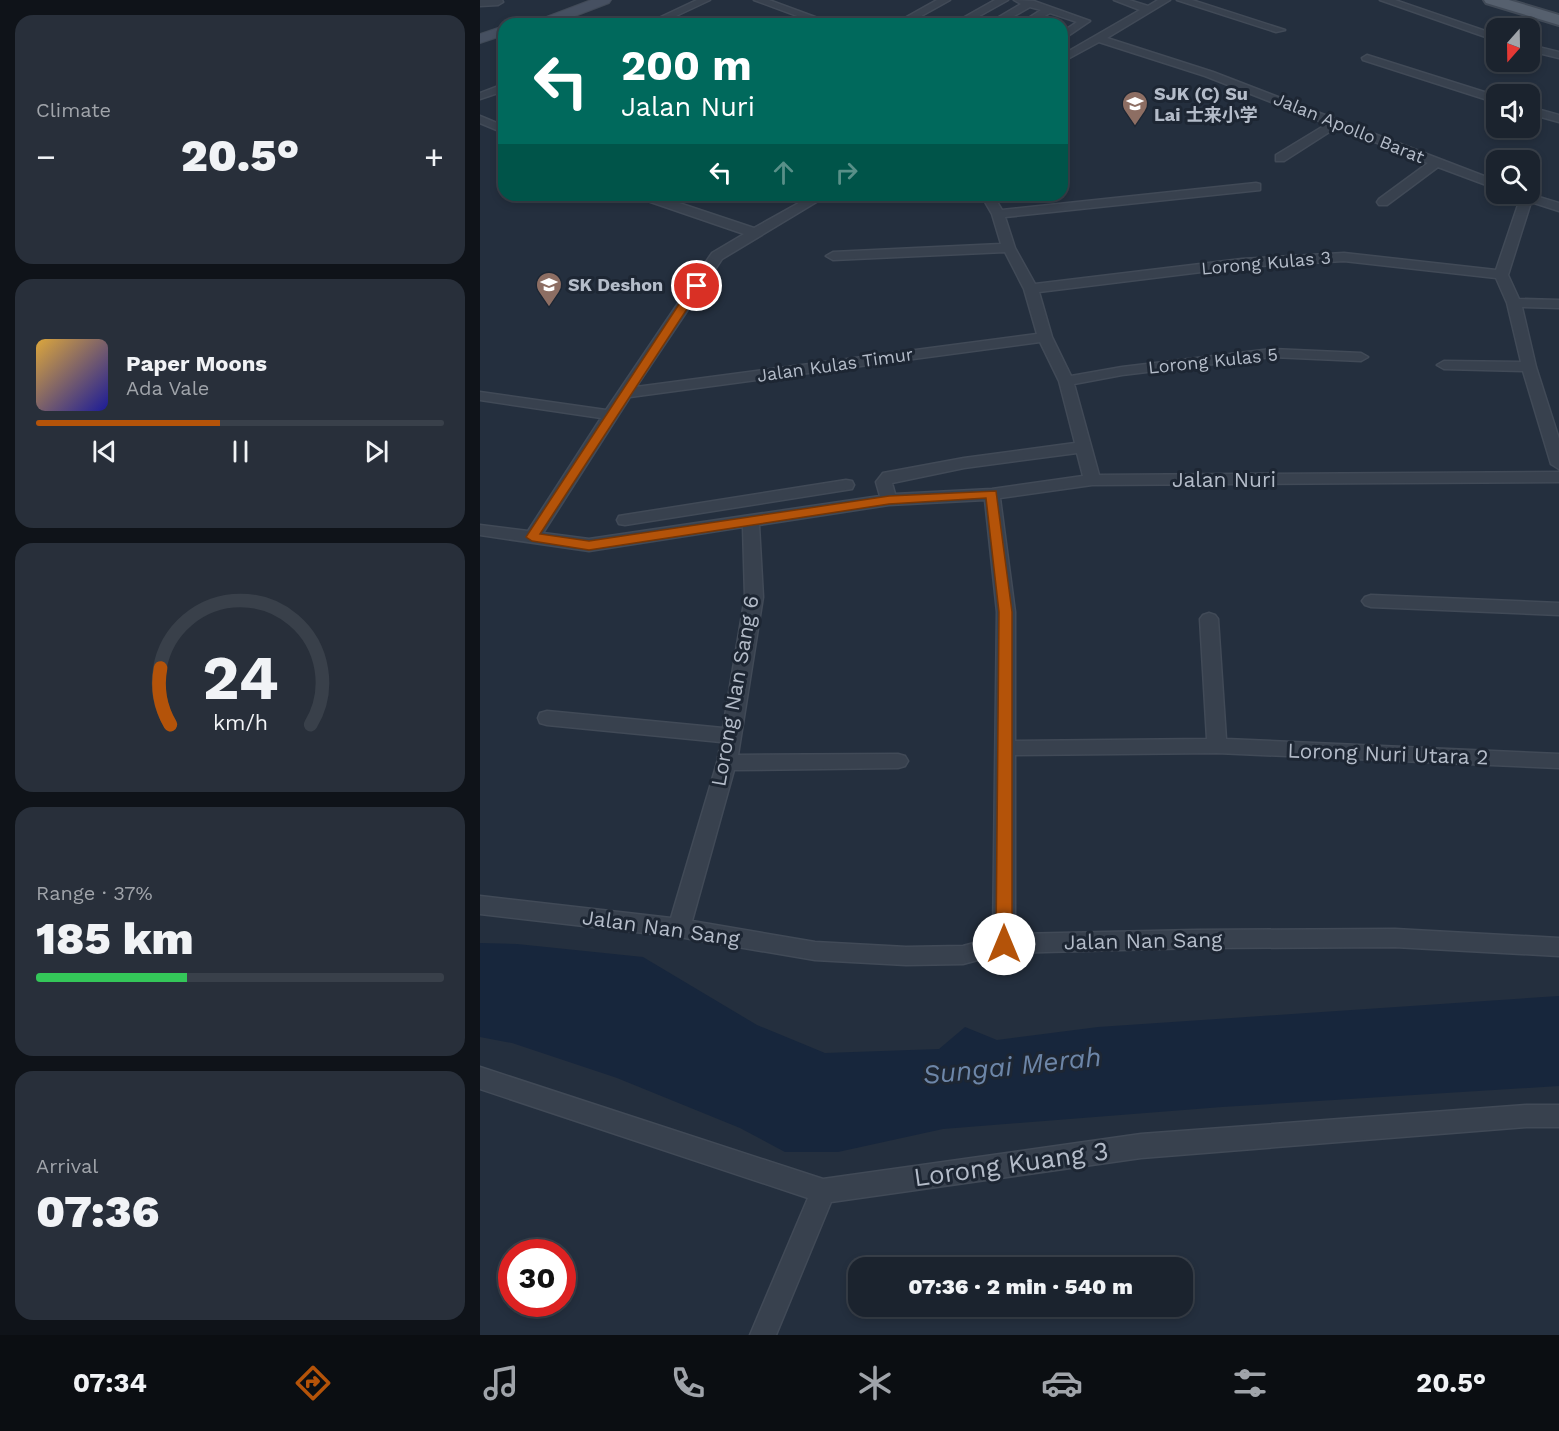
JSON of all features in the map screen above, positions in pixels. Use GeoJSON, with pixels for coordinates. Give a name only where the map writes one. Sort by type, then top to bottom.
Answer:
{"type":"FeatureCollection","features":[{"type":"Feature","properties":{"kind":"main road"},"geometry":{"type":"LineString","coordinates":[[1492,0],[1559,20]]}},
{"type":"Feature","properties":{"kind":"main road"},"geometry":{"type":"LineString","coordinates":[[1521,0],[1559,12]]}},
{"type":"Feature","properties":{"kind":"street"},"geometry":{"type":"LineString","coordinates":[[544,18],[582,0]]}},
{"type":"Feature","properties":{"kind":"street"},"geometry":{"type":"LineString","coordinates":[[548,18],[604,0]]}},
{"type":"Feature","properties":{"kind":"street"},"geometry":{"type":"LineString","coordinates":[[664,18],[705,0]]}},
{"type":"Feature","properties":{"kind":"street"},"geometry":{"type":"LineString","coordinates":[[759,0],[812,18]]}},
{"type":"Feature","properties":{"kind":"street"},"geometry":{"type":"LineString","coordinates":[[774,5],[785,0]]}},
{"type":"Feature","properties":{"kind":"street"},"geometry":{"type":"LineString","coordinates":[[911,18],[945,0]]}},
{"type":"Feature","properties":{"kind":"street"},"geometry":{"type":"LineString","coordinates":[[961,18],[1003,0]]}},
{"type":"Feature","properties":{"kind":"street"},"geometry":{"type":"LineString","coordinates":[[1119,0],[1148,9]]}},
{"type":"Feature","properties":{"kind":"street"},"geometry":{"type":"LineString","coordinates":[[1068,55],[1165,0]]}},
{"type":"Feature","properties":{"kind":"street"},"geometry":{"type":"LineString","coordinates":[[1182,0],[1280,30]]}},
{"type":"Feature","properties":{"kind":"street"},"geometry":{"type":"LineString","coordinates":[[1385,0],[1486,34]]}},
{"type":"Feature","properties":{"kind":"street"},"geometry":{"type":"LineString","coordinates":[[480,3],[498,2]]}},
{"type":"Feature","properties":{"kind":"street"},"geometry":{"type":"LineString","coordinates":[[1001,18],[1024,2],[1085,21],[1068,33]]}},
{"type":"Feature","properties":{"kind":"street"},"geometry":{"type":"LineString","coordinates":[[1035,18],[1049,10]]}},
{"type":"Feature","properties":{"kind":"street"},"geometry":{"type":"LineString","coordinates":[[925,11],[945,18]]}},
{"type":"Feature","properties":{"kind":"street"},"geometry":{"type":"LineString","coordinates":[[480,39],[498,32]]}},
{"type":"Feature","properties":{"kind":"street","name":"Jalan Apollo Barat"},"geometry":{"type":"LineString","coordinates":[[1098,38],[1209,74],[1486,181]]}},
{"type":"Feature","properties":{"kind":"street"},"geometry":{"type":"LineString","coordinates":[[480,47],[498,40]]}},
{"type":"Feature","properties":{"kind":"street"},"geometry":{"type":"LineString","coordinates":[[1540,50],[1559,55]]}},
{"type":"Feature","properties":{"kind":"street"},"geometry":{"type":"LineString","coordinates":[[1367,58],[1486,96]]}},
{"type":"Feature","properties":{"kind":"street"},"geometry":{"type":"LineString","coordinates":[[482,96],[498,89]]}},
{"type":"Feature","properties":{"kind":"street"},"geometry":{"type":"LineString","coordinates":[[1540,113],[1559,119]]}},
{"type":"Feature","properties":{"kind":"street"},"geometry":{"type":"LineString","coordinates":[[480,119],[498,127]]}},
{"type":"Feature","properties":{"kind":"street"},"geometry":{"type":"LineString","coordinates":[[1280,158],[1336,123]]}},
{"type":"Feature","properties":{"kind":"street"},"geometry":{"type":"LineString","coordinates":[[1383,202],[1437,162]]}},
{"type":"Feature","properties":{"kind":"street"},"geometry":{"type":"LineString","coordinates":[[998,214],[1256,187]]}},
{"type":"Feature","properties":{"kind":"street"},"geometry":{"type":"LineString","coordinates":[[661,201],[754,233]]}},
{"type":"Feature","properties":{"kind":"street"},"geometry":{"type":"LineString","coordinates":[[532,537],[610,415],[717,256],[811,201]]}},
{"type":"Feature","properties":{"kind":"street"},"geometry":{"type":"LineString","coordinates":[[990,201],[998,214],[1009,248],[1031,289],[1045,337],[1066,381],[1092,480]]}},
{"type":"Feature","properties":{"kind":"street"},"geometry":{"type":"LineString","coordinates":[[1540,201],[1559,207]]}},
{"type":"Feature","properties":{"kind":"street"},"geometry":{"type":"LineString","coordinates":[[1522,204],[1501,275],[1514,303],[1529,368],[1559,464]]}},
{"type":"Feature","properties":{"kind":"street"},"geometry":{"type":"LineString","coordinates":[[833,256],[1009,248]]}},
{"type":"Feature","properties":{"kind":"street","name":"Lorong Kulas 3"},"geometry":{"type":"LineString","coordinates":[[1031,289],[1242,263],[1344,257],[1501,275]]}},
{"type":"Feature","properties":{"kind":"street"},"geometry":{"type":"LineString","coordinates":[[1514,303],[1559,304]]}},
{"type":"Feature","properties":{"kind":"street","name":"Jalan Kulas Timur"},"geometry":{"type":"LineString","coordinates":[[625,393],[1045,337]]}},
{"type":"Feature","properties":{"kind":"street","name":"Lorong Kulas 5"},"geometry":{"type":"LineString","coordinates":[[1066,381],[1122,371],[1272,353],[1361,357]]}},
{"type":"Feature","properties":{"kind":"street"},"geometry":{"type":"LineString","coordinates":[[1444,366],[1529,368]]}},
{"type":"Feature","properties":{"kind":"street"},"geometry":{"type":"LineString","coordinates":[[480,396],[610,415]]}},
{"type":"Feature","properties":{"kind":"street"},"geometry":{"type":"LineString","coordinates":[[889,500],[884,482],[889,477],[964,462],[1084,447]]}},
{"type":"Feature","properties":{"kind":"street","name":"Jalan Nuri"},"geometry":{"type":"LineString","coordinates":[[480,530],[589,546],[889,500],[992,494],[1092,480],[1559,477]]}},
{"type":"Feature","properties":{"kind":"street"},"geometry":{"type":"LineString","coordinates":[[625,520],[846,485]]}},
{"type":"Feature","properties":{"kind":"street"},"geometry":{"type":"LineString","coordinates":[[813,490],[815,510]]}},
{"type":"Feature","properties":{"kind":"street"},"geometry":{"type":"LineString","coordinates":[[992,494],[1006,612],[1004,944]]}},
{"type":"Feature","properties":{"kind":"street"},"geometry":{"type":"LineString","coordinates":[[665,515],[667,535]]}},
{"type":"Feature","properties":{"kind":"street","name":"Lorong Nan Sang 6"},"geometry":{"type":"LineString","coordinates":[[679,928],[727,763],[754,597],[751,520]]}},
{"type":"Feature","properties":{"kind":"street"},"geometry":{"type":"LineString","coordinates":[[1371,602],[1559,609]]}},
{"type":"Feature","properties":{"kind":"street"},"geometry":{"type":"LineString","coordinates":[[1209,619],[1217,747]]}},
{"type":"Feature","properties":{"kind":"street"},"geometry":{"type":"LineString","coordinates":[[547,718],[731,736]]}},
{"type":"Feature","properties":{"kind":"street","name":"Lorong Nuri Utara 2"},"geometry":{"type":"LineString","coordinates":[[1004,748],[1217,747],[1559,761]]}},
{"type":"Feature","properties":{"kind":"street"},"geometry":{"type":"LineString","coordinates":[[727,763],[898,761]]}},
{"type":"Feature","properties":{"kind":"street","name":"Jalan Nan Sang"},"geometry":{"type":"LineString","coordinates":[[480,905],[679,928],[815,951],[906,956],[963,955],[1004,944],[1197,939],[1395,938],[1559,947]]}},
{"type":"Feature","properties":{"kind":"street","name":"Lorong Kuang 3"},"geometry":{"type":"LineString","coordinates":[[480,1078],[823,1191],[1142,1146],[1526,1116],[1559,1116]]}},
{"type":"Feature","properties":{"kind":"street"},"geometry":{"type":"LineString","coordinates":[[763,1335],[823,1191]]}},
{"type":"Feature","properties":{"kind":"water","name":"Sungai Merah"},"geometry":{"type":"Polygon","coordinates":[[[480,943],[517,944],[643,957],[757,1025],[825,1053],[939,1049],[965,1027],[997,1040],[1098,1027],[1559,996],[1559,1086],[1222,1107],[943,1129],[838,1152],[785,1152],[740,1128],[617,1078],[512,1043],[480,1037],[480,943]]]}},
{"type":"Feature","properties":{"kind":"place","name":"SJK (C) Su Lai 士来小学"},"geometry":{"type":"Point","coordinates":[1135,127]}},
{"type":"Feature","properties":{"kind":"place","name":"SK Deshon"},"geometry":{"type":"Point","coordinates":[549,308]}},
{"type":"Feature","properties":{"kind":"route"},"geometry":{"type":"LineString","coordinates":[[697,286],[532,537],[589,546],[772,516],[889,500],[992,494],[1006,612],[1004,944]]}}]}
